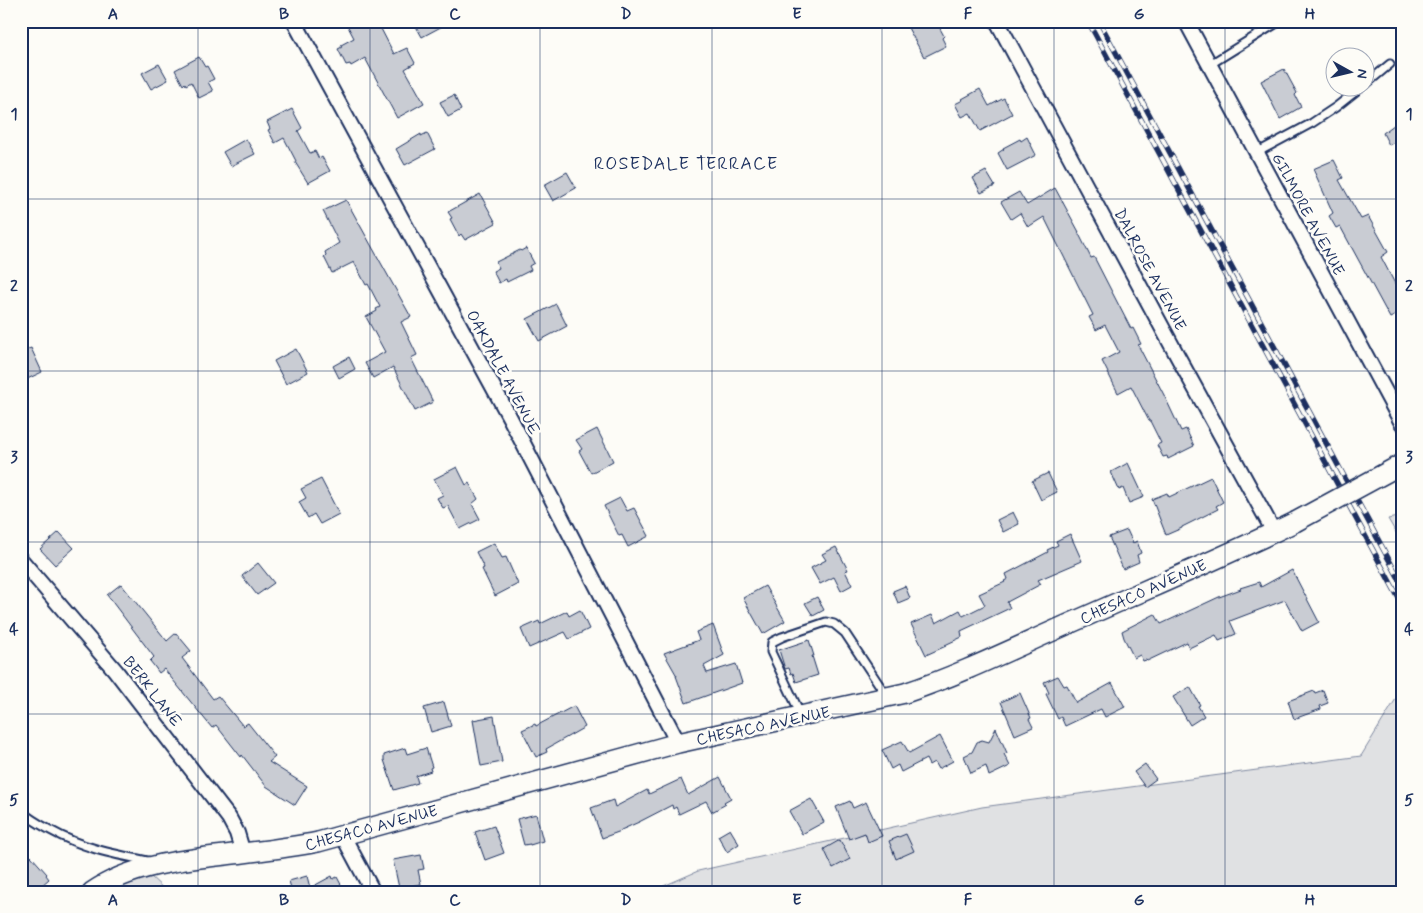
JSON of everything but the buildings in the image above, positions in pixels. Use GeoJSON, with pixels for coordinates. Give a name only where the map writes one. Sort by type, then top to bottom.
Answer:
{"type":"FeatureCollection","features":[{"type":"Feature","properties":{"kind":"street","name":"OAKDALE AVENUE"},"geometry":{"type":"LineString","coordinates":[[294,21],[510,418],[678,743]]}},
{"type":"Feature","properties":{"kind":"street","name":"DALROSE AVENUE"},"geometry":{"type":"LineString","coordinates":[[997,21],[1274,532]]}},
{"type":"Feature","properties":{"kind":"street","name":"GILMORE AVENUE"},"geometry":{"type":"LineString","coordinates":[[1186,21],[1402,423]]}},
{"type":"Feature","properties":{"kind":"street","name":"CHESACO AVENUE"},"geometry":{"type":"LineString","coordinates":[[92,892],[111,881],[161,864],[285,848],[343,836],[678,743],[888,698],[967,669],[1169,581],[1295,522],[1402,464]]}},
{"type":"Feature","properties":{"kind":"street","name":"BERK LANE"},"geometry":{"type":"LineString","coordinates":[[22,561],[115,670],[229,818],[237,832],[243,853]]}},
{"type":"Feature","properties":{"kind":"street"},"geometry":{"type":"LineString","coordinates":[[343,836],[373,892]]}},
{"type":"Feature","properties":{"kind":"lane"},"geometry":{"type":"LineString","coordinates":[[1209,65],[1280,21]]}},
{"type":"Feature","properties":{"kind":"lane"},"geometry":{"type":"LineString","coordinates":[[1376,76],[1390,64]]}},
{"type":"Feature","properties":{"kind":"lane"},"geometry":{"type":"LineString","coordinates":[[1256,153],[1312,123],[1347,98]]}},
{"type":"Feature","properties":{"kind":"lane"},"geometry":{"type":"LineString","coordinates":[[802,716],[771,652],[772,642],[826,622],[834,624],[846,633],[888,698]]}},
{"type":"Feature","properties":{"kind":"lane"},"geometry":{"type":"LineString","coordinates":[[21,811],[29,819],[61,836],[95,850],[161,864]]}},
{"type":"Feature","properties":{"kind":"shaded area"},"geometry":{"type":"Polygon","coordinates":[[[1402,516],[1402,543],[1388,519],[1402,516]]]}},
{"type":"Feature","properties":{"kind":"shaded area"},"geometry":{"type":"Polygon","coordinates":[[[1402,689],[1402,892],[650,892],[698,871],[982,807],[1361,756],[1402,689]]]}},
{"type":"Feature","properties":{"kind":"shaded area"},"geometry":{"type":"Polygon","coordinates":[[[147,873],[167,892],[104,892],[147,873]]]}},
{"type":"Feature","properties":{"kind":"railway"},"geometry":{"type":"LineString","coordinates":[[1088,21],[1402,604]]}},
{"type":"Feature","properties":{"kind":"railway"},"geometry":{"type":"LineString","coordinates":[[1099,21],[1402,584]]}},
{"type":"Feature","properties":{"kind":"district","name":"ROSEDALE TERRACE"},"geometry":{"type":"Point","coordinates":[686,163]}}]}
